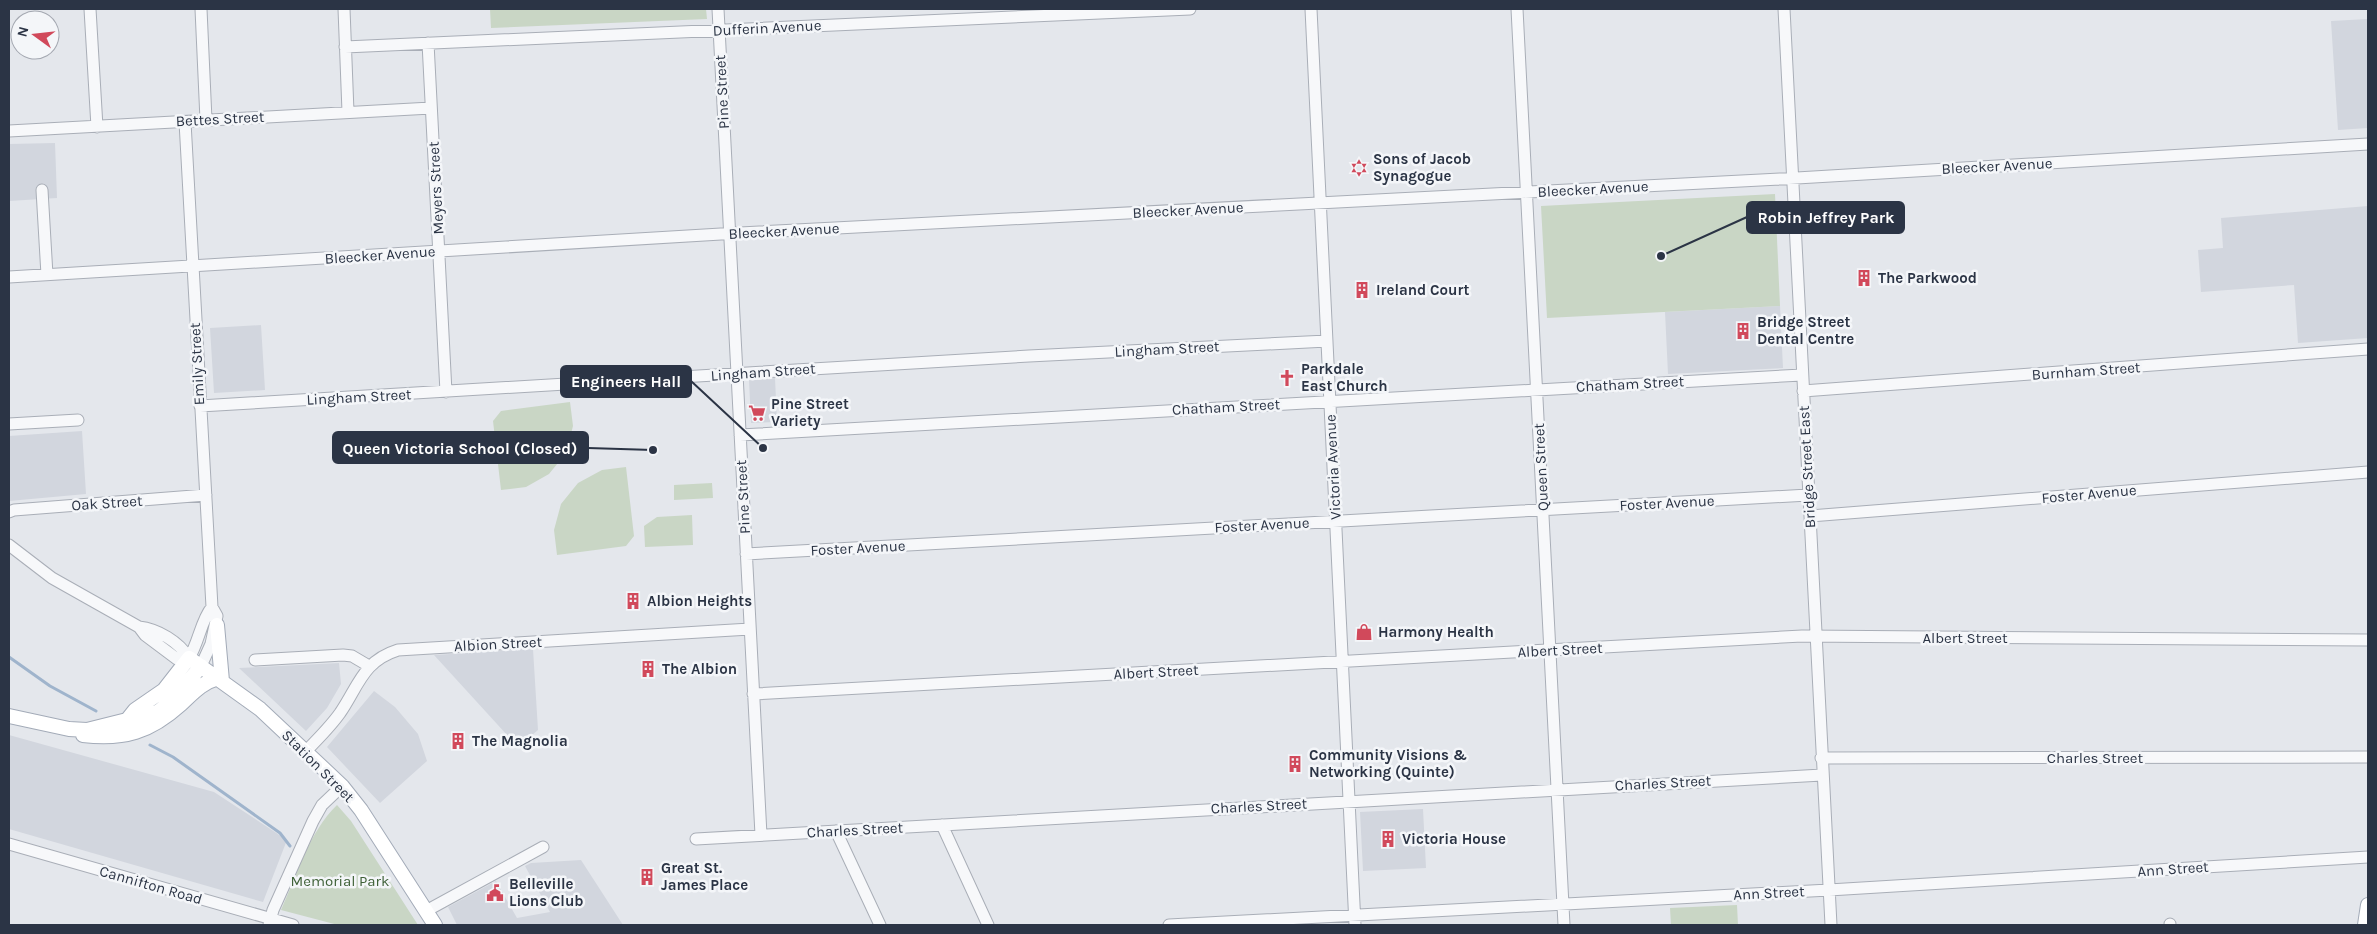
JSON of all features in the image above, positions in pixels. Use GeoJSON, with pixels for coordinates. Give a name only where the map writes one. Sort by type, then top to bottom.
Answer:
{"type":"FeatureCollection","features":[{"type":"Feature","properties":{"kind":"main road"},"geometry":{"type":"LineString","coordinates":[[9,716],[76,734],[97,737],[116,737],[136,733],[164,718],[200,685],[220,679],[217,625]]}},
{"type":"Feature","properties":{"kind":"main road"},"geometry":{"type":"LineString","coordinates":[[126,720],[135,710],[151,701],[164,690],[189,658]]}},
{"type":"Feature","properties":{"kind":"main road","name":"Station Street"},"geometry":{"type":"LineString","coordinates":[[189,658],[260,709],[342,786],[362,810],[435,925]]}},
{"type":"Feature","properties":{"kind":"main road"},"geometry":{"type":"LineString","coordinates":[[51,726],[87,730],[126,720],[141,720],[159,711],[174,699],[201,666]]}},
{"type":"Feature","properties":{"kind":"main road"},"geometry":{"type":"LineString","coordinates":[[2365,925],[2368,905]]}},
{"type":"Feature","properties":{"kind":"street"},"geometry":{"type":"LineString","coordinates":[[90,9],[97,127]]}},
{"type":"Feature","properties":{"kind":"street"},"geometry":{"type":"LineString","coordinates":[[201,9],[206,120]]}},
{"type":"Feature","properties":{"kind":"street"},"geometry":{"type":"LineString","coordinates":[[344,9],[348,112]]}},
{"type":"Feature","properties":{"kind":"street","name":"Pine Street"},"geometry":{"type":"LineString","coordinates":[[718,9],[761,835]]}},
{"type":"Feature","properties":{"kind":"street","name":"Dufferin Avenue"},"geometry":{"type":"LineString","coordinates":[[345,47],[1190,9]]}},
{"type":"Feature","properties":{"kind":"street","name":"Victoria Avenue"},"geometry":{"type":"LineString","coordinates":[[1310,9],[1355,920]]}},
{"type":"Feature","properties":{"kind":"street","name":"Queen Street"},"geometry":{"type":"LineString","coordinates":[[1517,9],[1528,193],[1564,925]]}},
{"type":"Feature","properties":{"kind":"street","name":"Bridge Street East"},"geometry":{"type":"LineString","coordinates":[[1784,9],[1831,925]]}},
{"type":"Feature","properties":{"kind":"street","name":"Meyers Street"},"geometry":{"type":"LineString","coordinates":[[428,43],[446,392]]}},
{"type":"Feature","properties":{"kind":"street","name":"Bettes Street"},"geometry":{"type":"LineString","coordinates":[[9,131],[431,108]]}},
{"type":"Feature","properties":{"kind":"street","name":"Emily Street"},"geometry":{"type":"LineString","coordinates":[[185,122],[212,607],[217,616],[217,625]]}},
{"type":"Feature","properties":{"kind":"street","name":"Bleecker Avenue"},"geometry":{"type":"LineString","coordinates":[[9,277],[729,234],[1792,179],[2368,144]]}},
{"type":"Feature","properties":{"kind":"street"},"geometry":{"type":"LineString","coordinates":[[42,190],[47,275]]}},
{"type":"Feature","properties":{"kind":"street","name":"Lingham Street"},"geometry":{"type":"LineString","coordinates":[[200,406],[1028,356],[1327,341]]}},
{"type":"Feature","properties":{"kind":"street","name":"Burnham Street"},"geometry":{"type":"LineString","coordinates":[[1803,390],[2368,349]]}},
{"type":"Feature","properties":{"kind":"street","name":"Chatham Street"},"geometry":{"type":"LineString","coordinates":[[740,434],[1802,375]]}},
{"type":"Feature","properties":{"kind":"street"},"geometry":{"type":"LineString","coordinates":[[9,424],[78,420]]}},
{"type":"Feature","properties":{"kind":"street","name":"Foster Avenue"},"geometry":{"type":"LineString","coordinates":[[1810,516],[2368,472]]}},
{"type":"Feature","properties":{"kind":"street","name":"Oak Street"},"geometry":{"type":"LineString","coordinates":[[9,512],[14,510],[206,495]]}},
{"type":"Feature","properties":{"kind":"street","name":"Foster Avenue"},"geometry":{"type":"LineString","coordinates":[[746,554],[1808,495]]}},
{"type":"Feature","properties":{"kind":"street","name":"Station Street"},"geometry":{"type":"LineString","coordinates":[[9,545],[52,578],[139,627],[149,628],[182,647],[189,658]]}},
{"type":"Feature","properties":{"kind":"street","name":"Emily Street"},"geometry":{"type":"LineString","coordinates":[[189,658],[201,634],[205,615],[212,607]]}},
{"type":"Feature","properties":{"kind":"street"},"geometry":{"type":"LineString","coordinates":[[201,666],[212,644],[217,625]]}},
{"type":"Feature","properties":{"kind":"street","name":"Albion Street"},"geometry":{"type":"LineString","coordinates":[[369,666],[381,655],[398,650],[750,629]]}},
{"type":"Feature","properties":{"kind":"street","name":"Albert Street"},"geometry":{"type":"LineString","coordinates":[[753,694],[1816,636],[2368,640]]}},
{"type":"Feature","properties":{"kind":"street"},"geometry":{"type":"LineString","coordinates":[[255,660],[343,654],[352,656],[369,666],[336,718],[306,751]]}},
{"type":"Feature","properties":{"kind":"street","name":"Charles Street"},"geometry":{"type":"LineString","coordinates":[[1821,758],[2368,757]]}},
{"type":"Feature","properties":{"kind":"street","name":"Charles Street"},"geometry":{"type":"LineString","coordinates":[[696,839],[1822,774]]}},
{"type":"Feature","properties":{"kind":"street"},"geometry":{"type":"LineString","coordinates":[[270,922],[313,821],[322,805],[342,786]]}},
{"type":"Feature","properties":{"kind":"street"},"geometry":{"type":"LineString","coordinates":[[942,825],[988,925]]}},
{"type":"Feature","properties":{"kind":"street"},"geometry":{"type":"LineString","coordinates":[[836,831],[880,925]]}},
{"type":"Feature","properties":{"kind":"street","name":"Cannifton Road"},"geometry":{"type":"LineString","coordinates":[[9,844],[270,922],[293,925]]}},
{"type":"Feature","properties":{"kind":"street"},"geometry":{"type":"LineString","coordinates":[[426,911],[543,847]]}},
{"type":"Feature","properties":{"kind":"street","name":"Ann Street"},"geometry":{"type":"LineString","coordinates":[[1169,925],[1355,920],[1563,904],[1829,890],[2368,857]]}},
{"type":"Feature","properties":{"kind":"shaded area"},"geometry":{"type":"Polygon","coordinates":[[[2368,19],[2368,128],[2338,130],[2331,21],[2368,19]]]}},
{"type":"Feature","properties":{"kind":"shaded area"},"geometry":{"type":"Polygon","coordinates":[[[55,143],[57,198],[9,201],[9,144],[55,143]]]}},
{"type":"Feature","properties":{"kind":"shaded area"},"geometry":{"type":"Polygon","coordinates":[[[2368,206],[2368,338],[2298,343],[2294,285],[2201,292],[2198,250],[2223,248],[2221,218],[2368,206]]]}},
{"type":"Feature","properties":{"kind":"shaded area"},"geometry":{"type":"Polygon","coordinates":[[[1780,306],[1783,368],[1668,374],[1665,312],[1780,306]]]}},
{"type":"Feature","properties":{"kind":"shaded area"},"geometry":{"type":"Polygon","coordinates":[[[261,325],[265,390],[214,393],[210,328],[261,325]]]}},
{"type":"Feature","properties":{"kind":"shaded area"},"geometry":{"type":"Polygon","coordinates":[[[775,378],[777,422],[751,423],[749,380],[775,378]]]}},
{"type":"Feature","properties":{"kind":"shaded area"},"geometry":{"type":"Polygon","coordinates":[[[82,431],[86,494],[9,501],[9,436],[82,431]]]}},
{"type":"Feature","properties":{"kind":"shaded area"},"geometry":{"type":"Polygon","coordinates":[[[533,649],[538,730],[518,747],[434,655],[533,649]]]}},
{"type":"Feature","properties":{"kind":"shaded area"},"geometry":{"type":"Polygon","coordinates":[[[339,663],[341,684],[327,708],[306,731],[239,668],[339,663]]]}},
{"type":"Feature","properties":{"kind":"shaded area"},"geometry":{"type":"Polygon","coordinates":[[[374,691],[395,707],[418,734],[427,761],[380,803],[327,747],[374,691]]]}},
{"type":"Feature","properties":{"kind":"shaded area"},"geometry":{"type":"Polygon","coordinates":[[[9,735],[214,792],[287,840],[263,902],[9,829],[9,735]]]}},
{"type":"Feature","properties":{"kind":"shaded area"},"geometry":{"type":"Polygon","coordinates":[[[1423,809],[1426,868],[1363,871],[1360,812],[1423,809]]]}},
{"type":"Feature","properties":{"kind":"shaded area"},"geometry":{"type":"Polygon","coordinates":[[[581,860],[623,925],[457,925],[448,907],[496,881],[517,918],[550,912],[525,866],[531,863],[581,860]]]}},
{"type":"Feature","properties":{"kind":"green space"},"geometry":{"type":"Polygon","coordinates":[[[490,9],[706,9],[707,19],[491,28],[490,9]]]}},
{"type":"Feature","properties":{"kind":"green space"},"geometry":{"type":"Polygon","coordinates":[[[1775,194],[1780,306],[1547,318],[1541,206],[1775,194]]]}},
{"type":"Feature","properties":{"kind":"green space"},"geometry":{"type":"Polygon","coordinates":[[[570,402],[573,426],[566,453],[549,474],[526,487],[501,490],[493,421],[501,411],[570,402]]]}},
{"type":"Feature","properties":{"kind":"green space"},"geometry":{"type":"Polygon","coordinates":[[[626,467],[634,536],[626,546],[557,555],[554,530],[561,504],[578,483],[602,470],[626,467]]]}},
{"type":"Feature","properties":{"kind":"green space"},"geometry":{"type":"Polygon","coordinates":[[[712,483],[713,498],[674,500],[674,485],[712,483]]]}},
{"type":"Feature","properties":{"kind":"green space"},"geometry":{"type":"Polygon","coordinates":[[[692,515],[693,545],[645,547],[644,526],[657,517],[692,515]]]}},
{"type":"Feature","properties":{"kind":"green space","name":"Memorial Park"},"geometry":{"type":"Polygon","coordinates":[[[337,805],[351,821],[418,925],[338,925],[281,910],[311,841],[327,816],[337,805]]]}},
{"type":"Feature","properties":{"kind":"green space"},"geometry":{"type":"Polygon","coordinates":[[[1737,905],[1738,925],[1671,925],[1670,908],[1737,905]]]}},
{"type":"Feature","properties":{"kind":"waterway"},"geometry":{"type":"LineString","coordinates":[[9,657],[50,686],[96,711]]}},
{"type":"Feature","properties":{"kind":"waterway"},"geometry":{"type":"LineString","coordinates":[[150,745],[173,757],[280,833],[290,846]]}},
{"type":"Feature","properties":{"kind":"place","name":"Sons of Jacob Synagogue"},"geometry":{"type":"Point","coordinates":[1359,168]}},
{"type":"Feature","properties":{"kind":"place","name":"Robin Jeffrey Park"},"geometry":{"type":"Point","coordinates":[1661,256]}},
{"type":"Feature","properties":{"kind":"place","name":"The Parkwood"},"geometry":{"type":"Point","coordinates":[1864,278]}},
{"type":"Feature","properties":{"kind":"place","name":"Ireland Court"},"geometry":{"type":"Point","coordinates":[1362,290]}},
{"type":"Feature","properties":{"kind":"place","name":"Bridge Street Dental Centre"},"geometry":{"type":"Point","coordinates":[1743,331]}},
{"type":"Feature","properties":{"kind":"place","name":"Parkdale East Church"},"geometry":{"type":"Point","coordinates":[1287,378]}},
{"type":"Feature","properties":{"kind":"place","name":"Pine Street Variety"},"geometry":{"type":"Point","coordinates":[757,413]}},
{"type":"Feature","properties":{"kind":"place","name":"Engineers Hall"},"geometry":{"type":"Point","coordinates":[763,448]}},
{"type":"Feature","properties":{"kind":"place","name":"Queen Victoria School (Closed)"},"geometry":{"type":"Point","coordinates":[653,450]}},
{"type":"Feature","properties":{"kind":"place","name":"Albion Heights"},"geometry":{"type":"Point","coordinates":[633,601]}},
{"type":"Feature","properties":{"kind":"place","name":"Harmony Health"},"geometry":{"type":"Point","coordinates":[1364,632]}},
{"type":"Feature","properties":{"kind":"place","name":"The Albion"},"geometry":{"type":"Point","coordinates":[648,669]}},
{"type":"Feature","properties":{"kind":"place","name":"The Magnolia"},"geometry":{"type":"Point","coordinates":[458,741]}},
{"type":"Feature","properties":{"kind":"place","name":"Community Visions & Networking (Quinte)"},"geometry":{"type":"Point","coordinates":[1295,764]}},
{"type":"Feature","properties":{"kind":"place","name":"Victoria House"},"geometry":{"type":"Point","coordinates":[1388,839]}},
{"type":"Feature","properties":{"kind":"place","name":"Great St. James Place"},"geometry":{"type":"Point","coordinates":[647,877]}},
{"type":"Feature","properties":{"kind":"place","name":"Belleville Lions Club"},"geometry":{"type":"Point","coordinates":[495,893]}}]}
